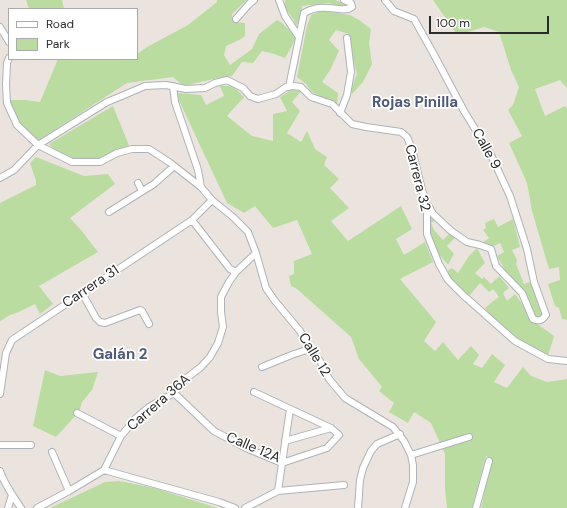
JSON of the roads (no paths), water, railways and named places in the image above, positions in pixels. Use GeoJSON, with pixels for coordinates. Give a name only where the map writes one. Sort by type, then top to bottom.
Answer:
{"type":"FeatureCollection","features":[{"type":"Feature","properties":{"kind":"street"},"geometry":{"type":"LineString","coordinates":[[236,19],[254,0]]}},
{"type":"Feature","properties":{"kind":"street"},"geometry":{"type":"LineString","coordinates":[[279,0],[285,16],[299,37]]}},
{"type":"Feature","properties":{"kind":"street"},"geometry":{"type":"LineString","coordinates":[[0,178],[14,170],[38,145],[107,102],[145,86],[172,86],[186,89],[205,88],[215,83],[227,80],[243,88],[250,96],[258,99],[276,94],[289,86],[304,13],[311,9],[328,7],[347,10],[352,7],[351,3],[344,0]]}},
{"type":"Feature","properties":{"kind":"street","name":"Calle 9"},"geometry":{"type":"LineString","coordinates":[[385,0],[394,11],[414,19],[464,111],[491,155],[510,196],[527,249],[534,282],[546,315],[542,320],[538,321],[533,319],[522,293],[496,266],[491,249],[467,242],[450,230],[433,214],[427,204]]}},
{"type":"Feature","properties":{"kind":"street"},"geometry":{"type":"LineString","coordinates":[[0,27],[8,40]]}},
{"type":"Feature","properties":{"kind":"street"},"geometry":{"type":"LineString","coordinates":[[340,113],[347,95],[351,72],[347,38]]}},
{"type":"Feature","properties":{"kind":"street"},"geometry":{"type":"LineString","coordinates":[[8,60],[6,70],[7,103],[17,125],[38,145],[72,162],[100,162],[116,153],[132,149],[149,149],[159,154],[202,187]]}},
{"type":"Feature","properties":{"kind":"street"},"geometry":{"type":"LineString","coordinates":[[172,86],[175,102],[198,170],[202,187]]}},
{"type":"Feature","properties":{"kind":"street","name":"Carrera 32"},"geometry":{"type":"LineString","coordinates":[[289,86],[301,87],[311,97],[332,104],[352,124],[366,128],[401,132],[407,137],[412,149],[427,204],[427,234],[439,264],[448,280],[514,341],[548,359],[567,361]]}},
{"type":"Feature","properties":{"kind":"street"},"geometry":{"type":"LineString","coordinates":[[109,212],[154,184],[174,166]]}},
{"type":"Feature","properties":{"kind":"street"},"geometry":{"type":"LineString","coordinates":[[138,182],[142,191]]}},
{"type":"Feature","properties":{"kind":"street","name":"Calle 12"},"geometry":{"type":"LineString","coordinates":[[202,187],[212,200],[233,217],[248,232],[256,252],[266,288],[274,301],[300,331],[310,349],[320,361],[329,379],[345,398],[393,427],[400,434]]}},
{"type":"Feature","properties":{"kind":"street","name":"Carrera 31"},"geometry":{"type":"LineString","coordinates":[[0,394],[3,352],[12,340],[192,220],[212,200]]}},
{"type":"Feature","properties":{"kind":"street"},"geometry":{"type":"LineString","coordinates":[[192,220],[230,269],[236,272]]}},
{"type":"Feature","properties":{"kind":"street","name":"Carrera 36A"},"geometry":{"type":"LineString","coordinates":[[104,470],[121,436],[136,418],[149,407],[174,393],[184,380],[201,367],[210,357],[218,343],[222,327],[221,297],[236,272],[256,252]]}},
{"type":"Feature","properties":{"kind":"street"},"geometry":{"type":"LineString","coordinates":[[82,293],[96,318],[100,322],[105,323],[140,310],[149,324]]}},
{"type":"Feature","properties":{"kind":"street"},"geometry":{"type":"LineString","coordinates":[[262,367],[310,349]]}},
{"type":"Feature","properties":{"kind":"street"},"geometry":{"type":"LineString","coordinates":[[254,392],[331,428]]}},
{"type":"Feature","properties":{"kind":"street","name":"Calle 12A"},"geometry":{"type":"LineString","coordinates":[[174,393],[214,431],[246,448],[282,463],[328,448],[339,435],[331,428]]}},
{"type":"Feature","properties":{"kind":"street"},"geometry":{"type":"LineString","coordinates":[[278,491],[290,409]]}},
{"type":"Feature","properties":{"kind":"street"},"geometry":{"type":"LineString","coordinates":[[77,413],[121,436]]}},
{"type":"Feature","properties":{"kind":"street"},"geometry":{"type":"LineString","coordinates":[[286,441],[331,428]]}},
{"type":"Feature","properties":{"kind":"street"},"geometry":{"type":"LineString","coordinates":[[358,508],[361,474],[371,451],[377,444],[400,434],[411,456],[413,465],[413,482],[405,508]]}},
{"type":"Feature","properties":{"kind":"street"},"geometry":{"type":"LineString","coordinates":[[411,456],[469,437]]}},
{"type":"Feature","properties":{"kind":"street"},"geometry":{"type":"LineString","coordinates":[[0,446],[31,445]]}},
{"type":"Feature","properties":{"kind":"street"},"geometry":{"type":"LineString","coordinates":[[52,452],[69,491]]}},
{"type":"Feature","properties":{"kind":"street"},"geometry":{"type":"LineString","coordinates":[[476,508],[489,461]]}},
{"type":"Feature","properties":{"kind":"street"},"geometry":{"type":"LineString","coordinates":[[0,470],[21,508]]}},
{"type":"Feature","properties":{"kind":"street"},"geometry":{"type":"LineString","coordinates":[[38,508],[104,470],[220,502],[234,508]]}},
{"type":"Feature","properties":{"kind":"street"},"geometry":{"type":"LineString","coordinates":[[245,508],[278,491],[344,485]]}},
{"type":"Feature","properties":{"kind":"street"},"geometry":{"type":"LineString","coordinates":[[8,508],[12,494]]}},
{"type":"Feature","properties":{"kind":"district","name":"Rojas Pinilla"},"geometry":{"type":"Point","coordinates":[415,103]}},
{"type":"Feature","properties":{"kind":"district","name":"Galán 2"},"geometry":{"type":"Point","coordinates":[120,355]}}]}
